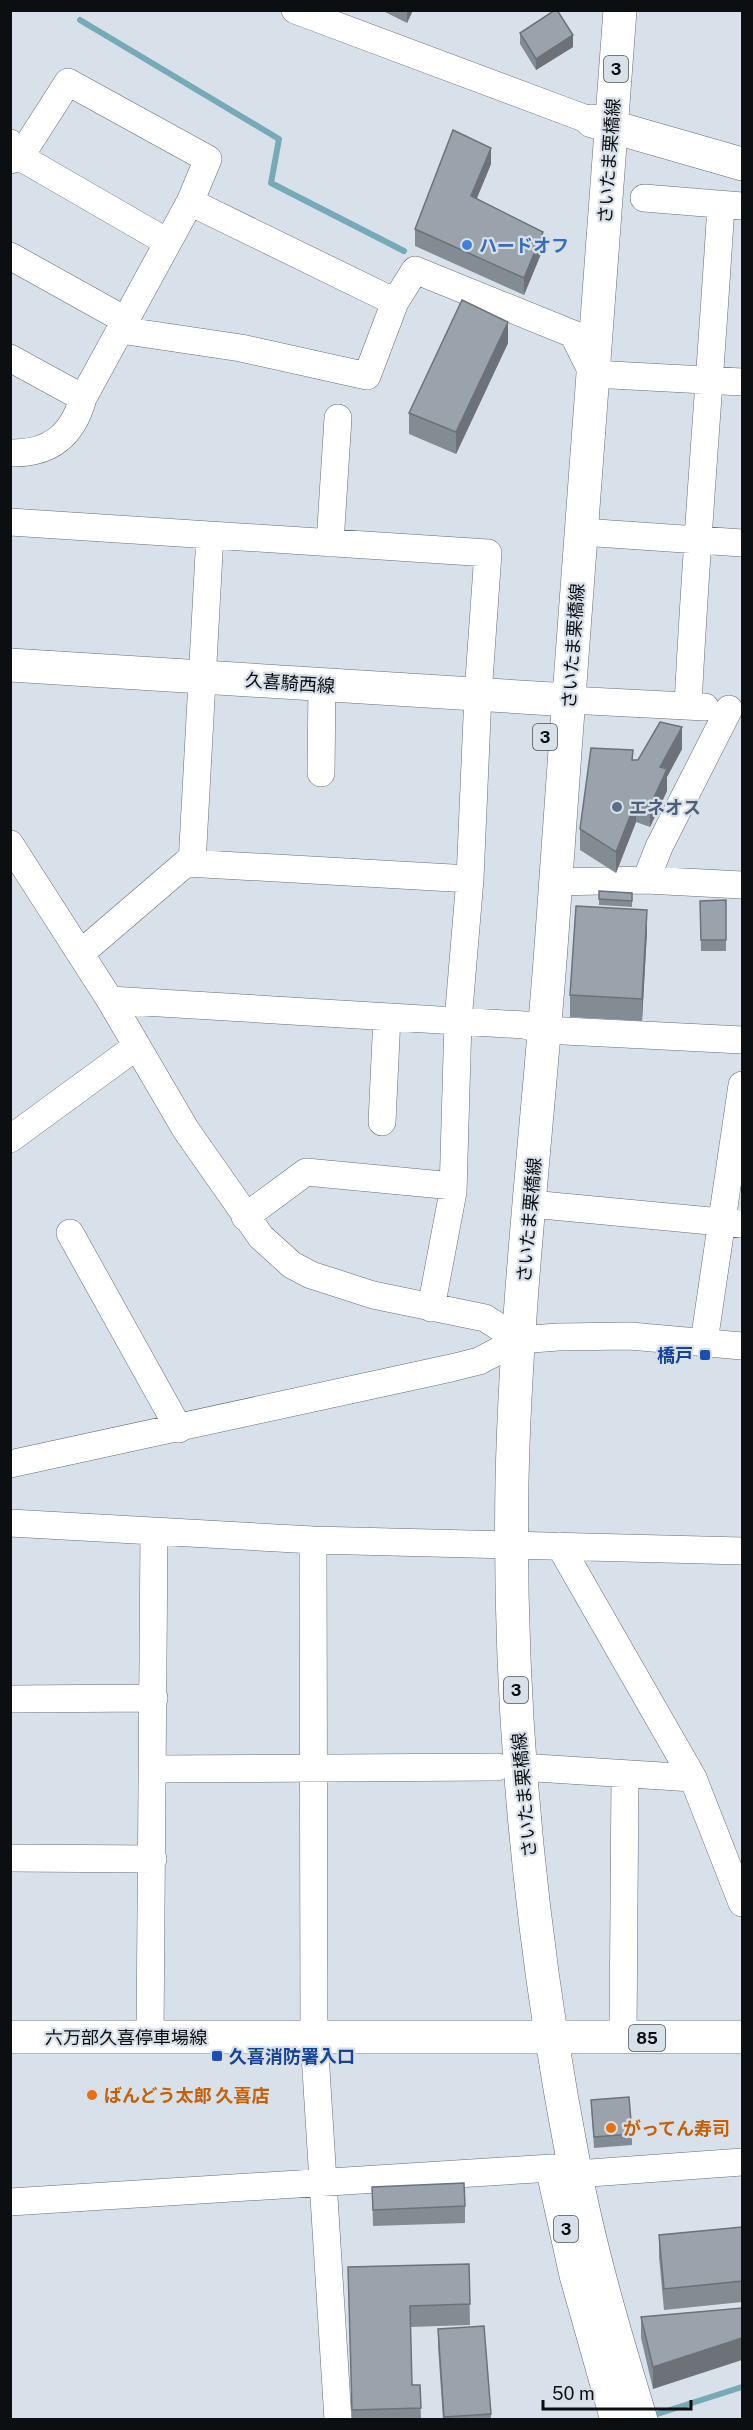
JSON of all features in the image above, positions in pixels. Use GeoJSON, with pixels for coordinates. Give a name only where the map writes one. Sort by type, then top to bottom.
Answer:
{"type":"FeatureCollection","features":[{"type":"Feature","properties":{"kind":"main road","name":"さいたま栗橋線"},"geometry":{"type":"LineString","coordinates":[[507,1340],[531,1204],[535,1027],[556,882],[558,699],[582,532],[593,374],[602,124],[600,10]]}},
{"type":"Feature","properties":{"kind":"main road","name":"さいたま栗橋線"},"geometry":{"type":"LineString","coordinates":[[617,2420],[576,2275],[564,2171],[541,2037],[535,1912],[491,1653],[501,1543],[507,1340],[535,1027],[558,699],[573,334],[620,10]]}},
{"type":"Feature","properties":{"kind":"main road"},"geometry":{"type":"LineString","coordinates":[[602,124],[742,164]]}},
{"type":"Feature","properties":{"kind":"main road","name":"久喜騎西線"},"geometry":{"type":"LineString","coordinates":[[10,665],[558,699]]}},
{"type":"Feature","properties":{"kind":"main road","name":"六万部久喜停車場線"},"geometry":{"type":"LineString","coordinates":[[10,2037],[541,2037]]}},
{"type":"Feature","properties":{"kind":"main road","name":"85"},"geometry":{"type":"LineString","coordinates":[[541,2037],[742,2037]]}},
{"type":"Feature","properties":{"kind":"main road","name":"さいたま栗橋線"},"geometry":{"type":"LineString","coordinates":[[564,2171],[641,2420]]}},
{"type":"Feature","properties":{"kind":"street"},"geometry":{"type":"LineString","coordinates":[[295,10],[602,124]]}},
{"type":"Feature","properties":{"kind":"street"},"geometry":{"type":"LineString","coordinates":[[10,453],[42,448],[69,432],[83,398],[190,202],[208,159],[68,82],[14,154],[167,242]]}},
{"type":"Feature","properties":{"kind":"street"},"geometry":{"type":"LineString","coordinates":[[644,198],[732,205],[710,380],[696,540],[688,706]]}},
{"type":"Feature","properties":{"kind":"street"},"geometry":{"type":"LineString","coordinates":[[190,202],[395,302]]}},
{"type":"Feature","properties":{"kind":"street"},"geometry":{"type":"LineString","coordinates":[[10,256],[122,325],[367,376],[395,302],[415,270],[573,334],[593,374],[742,382]]}},
{"type":"Feature","properties":{"kind":"street"},"geometry":{"type":"LineString","coordinates":[[10,358],[83,398]]}},
{"type":"Feature","properties":{"kind":"street"},"geometry":{"type":"LineString","coordinates":[[330,543],[338,418]]}},
{"type":"Feature","properties":{"kind":"street"},"geometry":{"type":"LineString","coordinates":[[10,522],[488,553],[478,694],[470,879],[458,1021],[453,1186],[431,1308]]}},
{"type":"Feature","properties":{"kind":"street"},"geometry":{"type":"LineString","coordinates":[[582,532],[742,543]]}},
{"type":"Feature","properties":{"kind":"street"},"geometry":{"type":"LineString","coordinates":[[192,864],[210,535]]}},
{"type":"Feature","properties":{"kind":"street"},"geometry":{"type":"LineString","coordinates":[[321,773],[322,685]]}},
{"type":"Feature","properties":{"kind":"street"},"geometry":{"type":"LineString","coordinates":[[558,699],[736,709],[659,847],[646,880]]}},
{"type":"Feature","properties":{"kind":"street"},"geometry":{"type":"LineString","coordinates":[[10,844],[110,1000],[186,1130],[261,1237],[279,1254],[311,1275],[373,1295],[485,1318],[507,1340]]}},
{"type":"Feature","properties":{"kind":"street"},"geometry":{"type":"LineString","coordinates":[[81,953],[186,863],[470,879]]}},
{"type":"Feature","properties":{"kind":"street"},"geometry":{"type":"LineString","coordinates":[[556,882],[646,880],[742,885]]}},
{"type":"Feature","properties":{"kind":"street"},"geometry":{"type":"LineString","coordinates":[[110,1000],[742,1040]]}},
{"type":"Feature","properties":{"kind":"street"},"geometry":{"type":"LineString","coordinates":[[382,1122],[387,1017]]}},
{"type":"Feature","properties":{"kind":"street"},"geometry":{"type":"LineString","coordinates":[[10,1138],[137,1046]]}},
{"type":"Feature","properties":{"kind":"street"},"geometry":{"type":"LineString","coordinates":[[704,1342],[732,1223],[742,1085]]}},
{"type":"Feature","properties":{"kind":"street"},"geometry":{"type":"LineString","coordinates":[[245,1217],[306,1172],[453,1186]]}},
{"type":"Feature","properties":{"kind":"street"},"geometry":{"type":"LineString","coordinates":[[531,1204],[732,1223]]}},
{"type":"Feature","properties":{"kind":"street"},"geometry":{"type":"LineString","coordinates":[[70,1233],[179,1429]]}},
{"type":"Feature","properties":{"kind":"street"},"geometry":{"type":"LineString","coordinates":[[10,1464],[179,1429],[450,1368],[507,1340],[630,1336],[742,1346]]}},
{"type":"Feature","properties":{"kind":"street"},"geometry":{"type":"LineString","coordinates":[[10,1523],[313,1540],[501,1543],[742,1551]]}},
{"type":"Feature","properties":{"kind":"street"},"geometry":{"type":"LineString","coordinates":[[150,2038],[154,1532]]}},
{"type":"Feature","properties":{"kind":"street"},"geometry":{"type":"LineString","coordinates":[[313,1540],[314,2038],[321,2183],[338,2420]]}},
{"type":"Feature","properties":{"kind":"street"},"geometry":{"type":"LineString","coordinates":[[560,1546],[693,1778],[742,1903]]}},
{"type":"Feature","properties":{"kind":"street"},"geometry":{"type":"LineString","coordinates":[[10,1699],[154,1698]]}},
{"type":"Feature","properties":{"kind":"street"},"geometry":{"type":"LineString","coordinates":[[153,1769],[509,1767],[693,1778]]}},
{"type":"Feature","properties":{"kind":"street"},"geometry":{"type":"LineString","coordinates":[[623,2038],[625,1774]]}},
{"type":"Feature","properties":{"kind":"street"},"geometry":{"type":"LineString","coordinates":[[10,1858],[153,1858]]}},
{"type":"Feature","properties":{"kind":"street"},"geometry":{"type":"LineString","coordinates":[[10,2202],[321,2183],[742,2162]]}},
{"type":"Feature","properties":{"kind":"building"},"geometry":{"type":"Polygon","coordinates":[[[555,10],[573,35],[536,59],[520,33],[555,10]]]}},
{"type":"Feature","properties":{"kind":"building"},"geometry":{"type":"Polygon","coordinates":[[[453,130],[491,148],[471,196],[543,232],[524,278],[415,229],[453,130]]]}},
{"type":"Feature","properties":{"kind":"building"},"geometry":{"type":"Polygon","coordinates":[[[462,300],[508,322],[456,432],[409,413],[462,300]]]}},
{"type":"Feature","properties":{"kind":"building"},"geometry":{"type":"Polygon","coordinates":[[[660,722],[682,727],[660,767],[667,769],[650,806],[636,801],[616,852],[580,829],[591,748],[633,750],[632,760],[638,760],[660,722]]]}},
{"type":"Feature","properties":{"kind":"building"},"geometry":{"type":"Polygon","coordinates":[[[599,891],[632,893],[632,901],[599,899],[599,891]]]}},
{"type":"Feature","properties":{"kind":"building"},"geometry":{"type":"Polygon","coordinates":[[[726,900],[726,940],[701,940],[700,901],[726,900]]]}},
{"type":"Feature","properties":{"kind":"building"},"geometry":{"type":"Polygon","coordinates":[[[576,906],[647,910],[642,999],[570,995],[576,906]]]}},
{"type":"Feature","properties":{"kind":"building","name":"がってん寿司"},"geometry":{"type":"Polygon","coordinates":[[[629,2097],[632,2134],[594,2137],[591,2100],[629,2097]]]}},
{"type":"Feature","properties":{"kind":"building"},"geometry":{"type":"Polygon","coordinates":[[[464,2183],[465,2206],[373,2210],[372,2187],[464,2183]]]}},
{"type":"Feature","properties":{"kind":"building"},"geometry":{"type":"Polygon","coordinates":[[[742,2227],[742,2281],[664,2289],[659,2235],[742,2227]]]}},
{"type":"Feature","properties":{"kind":"building"},"geometry":{"type":"Polygon","coordinates":[[[469,2264],[470,2304],[410,2306],[412,2385],[420,2385],[421,2408],[352,2410],[348,2267],[469,2264]]]}},
{"type":"Feature","properties":{"kind":"building"},"geometry":{"type":"Polygon","coordinates":[[[742,2308],[742,2338],[653,2367],[641,2317],[742,2308]]]}},
{"type":"Feature","properties":{"kind":"building"},"geometry":{"type":"Polygon","coordinates":[[[484,2326],[491,2414],[444,2417],[438,2329],[484,2326]]]}},
{"type":"Feature","properties":{"kind":"waterway"},"geometry":{"type":"LineString","coordinates":[[80,20],[279,139],[271,183],[404,251]]}},
{"type":"Feature","properties":{"kind":"waterway"},"geometry":{"type":"LineString","coordinates":[[651,2416],[742,2387]]}},
{"type":"Feature","properties":{"kind":"place","name":"ハードオフ"},"geometry":{"type":"Point","coordinates":[467,245]}},
{"type":"Feature","properties":{"kind":"place","name":"エネオス"},"geometry":{"type":"Point","coordinates":[617,807]}},
{"type":"Feature","properties":{"kind":"place","name":"橋戸"},"geometry":{"type":"Point","coordinates":[705,1355]}},
{"type":"Feature","properties":{"kind":"place","name":"久喜消防署入口"},"geometry":{"type":"Point","coordinates":[217,2056]}},
{"type":"Feature","properties":{"kind":"place","name":"ばんどう太郎 久喜店"},"geometry":{"type":"Point","coordinates":[92,2095]}},
{"type":"Feature","properties":{"kind":"place","name":"がってん寿司"},"geometry":{"type":"Point","coordinates":[611,2128]}}]}
